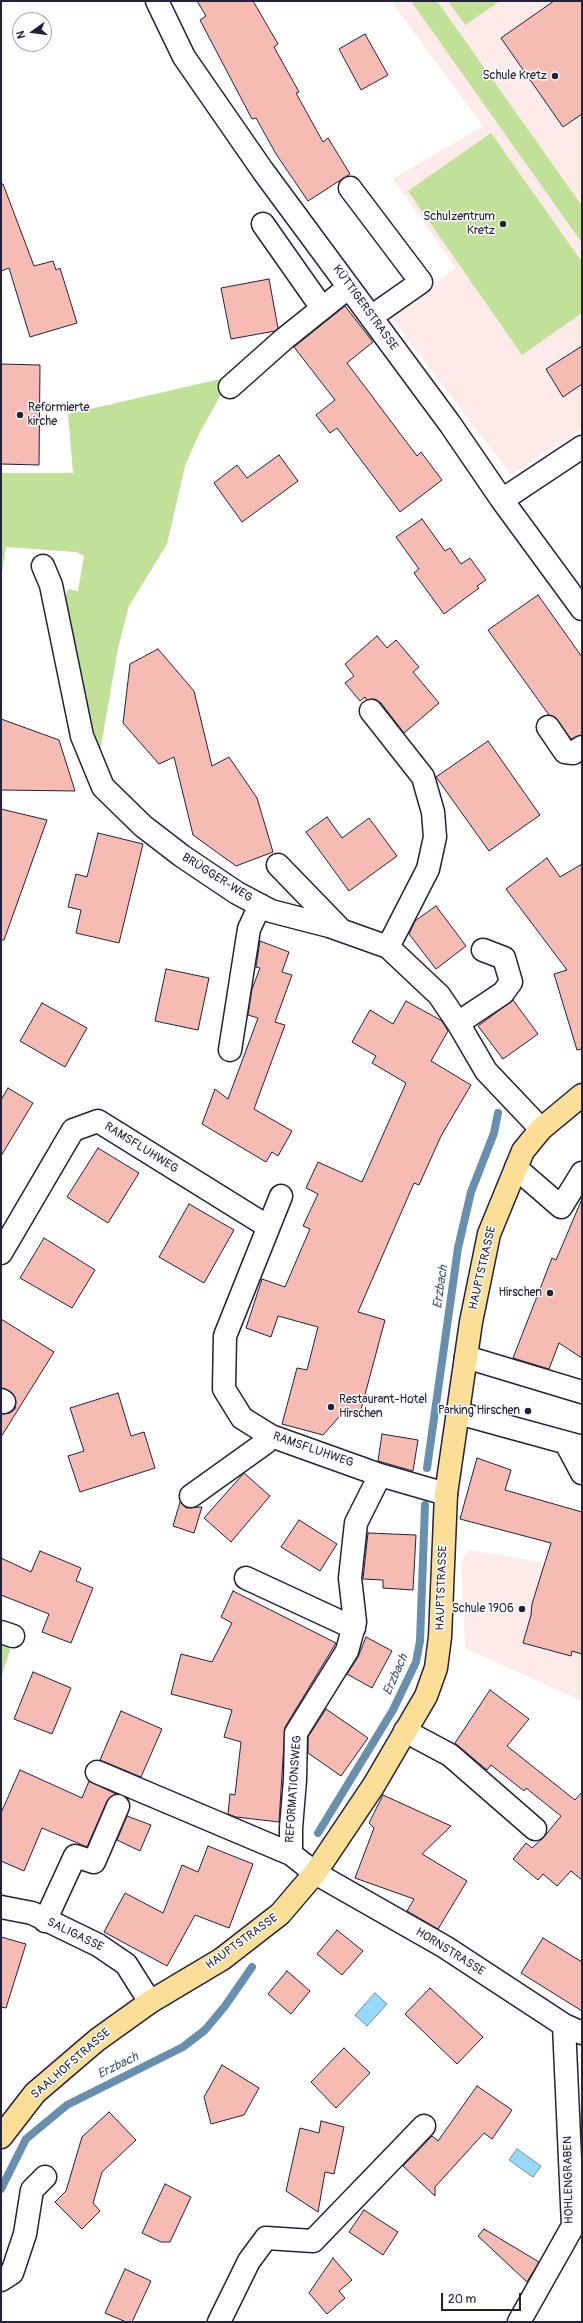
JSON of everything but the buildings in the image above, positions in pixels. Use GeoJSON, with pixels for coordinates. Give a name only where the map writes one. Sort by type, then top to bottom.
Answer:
{"type":"FeatureCollection","features":[{"type":"Feature","properties":{"kind":"main road","name":"HAUPTSTRASSE"},"geometry":{"type":"LineString","coordinates":[[150,2002],[222,1959],[254,1936],[280,1914],[315,1873],[374,1785],[426,1696],[436,1668],[440,1637],[446,1494],[466,1357],[489,1234],[524,1151],[541,1129],[582,1095]]}},
{"type":"Feature","properties":{"kind":"main road","name":"SAALHOFSTRASSE"},"geometry":{"type":"LineString","coordinates":[[1,2137],[35,2093],[97,2040],[150,2002]]}},
{"type":"Feature","properties":{"kind":"street","name":"KÜTTIGERSTRASSE"},"geometry":{"type":"LineString","coordinates":[[157,1],[184,57],[264,171],[450,424],[502,500],[582,609]]}},
{"type":"Feature","properties":{"kind":"street"},"geometry":{"type":"LineString","coordinates":[[350,188],[420,282],[371,317]]}},
{"type":"Feature","properties":{"kind":"street"},"geometry":{"type":"LineString","coordinates":[[263,224],[322,308]]}},
{"type":"Feature","properties":{"kind":"street"},"geometry":{"type":"LineString","coordinates":[[230,387],[284,338],[349,287]]}},
{"type":"Feature","properties":{"kind":"street"},"geometry":{"type":"LineString","coordinates":[[502,500],[582,447]]}},
{"type":"Feature","properties":{"kind":"street","name":"BRÜGGER-WEG"},"geometry":{"type":"LineString","coordinates":[[43,566],[51,585],[82,736],[103,787],[143,826],[182,856],[237,893],[271,910],[341,930],[388,947],[438,995],[458,1023],[486,1071],[541,1129]]}},
{"type":"Feature","properties":{"kind":"street"},"geometry":{"type":"LineString","coordinates":[[371,711],[423,777],[433,812],[435,837],[428,869],[388,947]]}},
{"type":"Feature","properties":{"kind":"street"},"geometry":{"type":"LineString","coordinates":[[548,727],[565,752],[573,753],[582,747]]}},
{"type":"Feature","properties":{"kind":"street"},"geometry":{"type":"LineString","coordinates":[[278,866],[341,930]]}},
{"type":"Feature","properties":{"kind":"street"},"geometry":{"type":"LineString","coordinates":[[230,1050],[249,929],[260,905]]}},
{"type":"Feature","properties":{"kind":"street"},"geometry":{"type":"LineString","coordinates":[[458,1023],[503,993],[511,982],[504,958],[483,950]]}},
{"type":"Feature","properties":{"kind":"street","name":"RAMSFLUHWEG"},"geometry":{"type":"LineString","coordinates":[[1,1253],[73,1130],[98,1121],[267,1226]]}},
{"type":"Feature","properties":{"kind":"street"},"geometry":{"type":"LineString","coordinates":[[516,1168],[561,1207],[582,1173]]}},
{"type":"Feature","properties":{"kind":"street","name":"RAMSFLUHWEG"},"geometry":{"type":"LineString","coordinates":[[281,1196],[267,1226],[225,1336],[224,1390],[242,1418],[271,1436],[380,1475],[446,1494]]}},
{"type":"Feature","properties":{"kind":"street"},"geometry":{"type":"LineString","coordinates":[[466,1357],[582,1392]]}},
{"type":"Feature","properties":{"kind":"street"},"geometry":{"type":"LineString","coordinates":[[458,1413],[574,1445],[582,1473]]}},
{"type":"Feature","properties":{"kind":"street"},"geometry":{"type":"LineString","coordinates":[[191,1496],[265,1443],[271,1436]]}},
{"type":"Feature","properties":{"kind":"street","name":"REFORMATIONSWEG"},"geometry":{"type":"LineString","coordinates":[[315,1873],[291,1854],[291,1828],[296,1780],[296,1733],[348,1651],[356,1622],[350,1578],[356,1523],[380,1475]]}},
{"type":"Feature","properties":{"kind":"street"},"geometry":{"type":"LineString","coordinates":[[246,1578],[354,1628]]}},
{"type":"Feature","properties":{"kind":"street"},"geometry":{"type":"LineString","coordinates":[[405,1731],[450,1755],[535,1829]]}},
{"type":"Feature","properties":{"kind":"street"},"geometry":{"type":"LineString","coordinates":[[97,1772],[291,1854]]}},
{"type":"Feature","properties":{"kind":"street"},"geometry":{"type":"LineString","coordinates":[[45,1921],[75,1856],[94,1862],[118,1806]]}},
{"type":"Feature","properties":{"kind":"street","name":"HORNSTRASSE"},"geometry":{"type":"LineString","coordinates":[[315,1873],[445,1947],[573,2029]]}},
{"type":"Feature","properties":{"kind":"street","name":"SALIGASSE"},"geometry":{"type":"LineString","coordinates":[[1,1907],[32,1914],[98,1945],[126,1964],[150,2002]]}},
{"type":"Feature","properties":{"kind":"street","name":"HOHLENGRABEN"},"geometry":{"type":"LineString","coordinates":[[519,2322],[572,2226],[573,2029]]}},
{"type":"Feature","properties":{"kind":"street"},"geometry":{"type":"LineString","coordinates":[[219,2322],[249,2261],[266,2238],[313,2241],[424,2126]]}},
{"type":"Feature","properties":{"kind":"street"},"geometry":{"type":"LineString","coordinates":[[1,2280],[12,2272],[25,2234],[32,2190],[44,2177]]}},
{"type":"Feature","properties":{"kind":"shaded area","name":"Schulzentrum Kretz"},"geometry":{"type":"Polygon","coordinates":[[[391,1],[582,1],[582,429],[511,475],[390,316],[456,268],[393,179],[483,126],[391,1]]]}},
{"type":"Feature","properties":{"kind":"shaded area","name":"Schule 1906"},"geometry":{"type":"Polygon","coordinates":[[[469,1550],[582,1569],[582,1701],[465,1648],[461,1562],[469,1550]]]}},
{"type":"Feature","properties":{"kind":"green space"},"geometry":{"type":"Polygon","coordinates":[[[411,1],[437,1],[582,206],[582,243],[411,1]]]}},
{"type":"Feature","properties":{"kind":"green space"},"geometry":{"type":"Polygon","coordinates":[[[448,1],[500,1],[465,25],[448,1]]]}},
{"type":"Feature","properties":{"kind":"green space"},"geometry":{"type":"Polygon","coordinates":[[[491,133],[582,262],[582,313],[522,355],[408,191],[491,133]]]}},
{"type":"Feature","properties":{"kind":"green space"},"geometry":{"type":"Polygon","coordinates":[[[229,377],[228,382],[199,434],[185,466],[167,544],[129,606],[118,648],[99,758],[87,726],[65,599],[68,589],[78,591],[84,556],[76,552],[6,547],[1,579],[1,473],[73,473],[68,414],[229,377]]]}},
{"type":"Feature","properties":{"kind":"green space"},"geometry":{"type":"Polygon","coordinates":[[[1,1641],[12,1644],[1,1678],[1,1641]]]}},
{"type":"Feature","properties":{"kind":"water"},"geometry":{"type":"Polygon","coordinates":[[[375,1993],[387,2004],[367,2026],[355,2015],[375,1993]]]}},
{"type":"Feature","properties":{"kind":"water"},"geometry":{"type":"Polygon","coordinates":[[[517,2149],[541,2166],[533,2177],[509,2160],[517,2149]]]}},
{"type":"Feature","properties":{"kind":"waterway","name":"Erzbach"},"geometry":{"type":"LineString","coordinates":[[427,1468],[458,1248],[471,1192],[494,1133],[498,1113]]}},
{"type":"Feature","properties":{"kind":"waterway","name":"Erzbach"},"geometry":{"type":"LineString","coordinates":[[318,1833],[393,1710],[416,1662],[420,1641],[425,1505]]}},
{"type":"Feature","properties":{"kind":"waterway","name":"Erzbach"},"geometry":{"type":"LineString","coordinates":[[1,2189],[26,2139],[67,2105],[183,2047],[205,2030],[225,2006],[252,1967]]}},
{"type":"Feature","properties":{"kind":"place","name":"Schule Kretz"},"geometry":{"type":"Point","coordinates":[555,76]}},
{"type":"Feature","properties":{"kind":"place","name":"Schulzentrum Kretz"},"geometry":{"type":"Point","coordinates":[503,224]}},
{"type":"Feature","properties":{"kind":"place","name":"Reformierte kirche"},"geometry":{"type":"Point","coordinates":[20,415]}},
{"type":"Feature","properties":{"kind":"place","name":"Hirschen"},"geometry":{"type":"Point","coordinates":[550,1293]}},
{"type":"Feature","properties":{"kind":"place","name":"Restaurant-Hotel Hirschen"},"geometry":{"type":"Point","coordinates":[331,1407]}},
{"type":"Feature","properties":{"kind":"place","name":"Parking Hirschen"},"geometry":{"type":"Point","coordinates":[528,1411]}},
{"type":"Feature","properties":{"kind":"place","name":"Schule 1906"},"geometry":{"type":"Point","coordinates":[522,1609]}}]}
